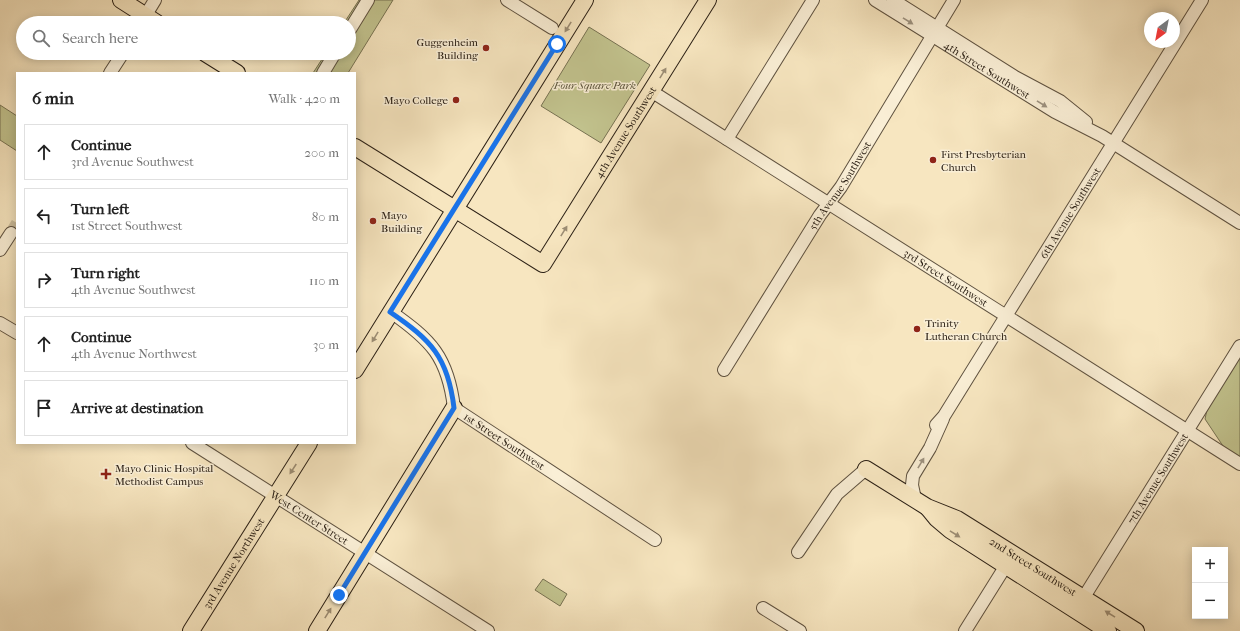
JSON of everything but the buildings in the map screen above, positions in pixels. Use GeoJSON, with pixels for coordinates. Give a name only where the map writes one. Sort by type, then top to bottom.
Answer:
{"type":"FeatureCollection","features":[{"type":"Feature","properties":{"kind":"main road"},"geometry":{"type":"LineString","coordinates":[[121,0],[142,16]]}},
{"type":"Feature","properties":{"kind":"main road"},"geometry":{"type":"LineString","coordinates":[[356,368],[585,0]]}},
{"type":"Feature","properties":{"kind":"main road","name":"4th Avenue Southwest"},"geometry":{"type":"LineString","coordinates":[[455,209],[543,264],[708,0]]}},
{"type":"Feature","properties":{"kind":"main road"},"geometry":{"type":"LineString","coordinates":[[216,60],[235,72]]}},
{"type":"Feature","properties":{"kind":"main road"},"geometry":{"type":"LineString","coordinates":[[356,148],[455,209]]}},
{"type":"Feature","properties":{"kind":"main road"},"geometry":{"type":"LineString","coordinates":[[317,631],[454,408]]}},
{"type":"Feature","properties":{"kind":"main road","name":"3rd Avenue Northwest"},"geometry":{"type":"LineString","coordinates":[[191,631],[309,444]]}},
{"type":"Feature","properties":{"kind":"main road","name":"2nd Street Southwest"},"geometry":{"type":"LineString","coordinates":[[866,469],[921,503],[950,530],[1009,560],[1080,604],[1136,631]]}},
{"type":"Feature","properties":{"kind":"main road","name":"2nd Street Southwest"},"geometry":{"type":"LineString","coordinates":[[1080,604],[1108,631]]}},
{"type":"Feature","properties":{"kind":"street"},"geometry":{"type":"LineString","coordinates":[[150,16],[155,0]]}},
{"type":"Feature","properties":{"kind":"street"},"geometry":{"type":"LineString","coordinates":[[356,20],[368,0]]}},
{"type":"Feature","properties":{"kind":"street"},"geometry":{"type":"LineString","coordinates":[[507,0],[552,28]]}},
{"type":"Feature","properties":{"kind":"street"},"geometry":{"type":"LineString","coordinates":[[727,139],[813,0]]}},
{"type":"Feature","properties":{"kind":"street","name":"4th Street Southwest"},"geometry":{"type":"LineString","coordinates":[[875,0],[934,32]]}},
{"type":"Feature","properties":{"kind":"street","name":"4th Street Southwest"},"geometry":{"type":"LineString","coordinates":[[893,0],[934,32],[1055,112],[1114,143],[1240,223]]}},
{"type":"Feature","properties":{"kind":"street","name":"5th Avenue Southwest"},"geometry":{"type":"LineString","coordinates":[[724,370],[840,187],[954,0]]}},
{"type":"Feature","properties":{"kind":"street","name":"6th Avenue Southwest"},"geometry":{"type":"LineString","coordinates":[[921,503],[912,485],[913,476],[930,448],[940,421],[1008,315],[1202,0]]}},
{"type":"Feature","properties":{"kind":"street"},"geometry":{"type":"LineString","coordinates":[[111,72],[118,60]]}},
{"type":"Feature","properties":{"kind":"street"},"geometry":{"type":"LineString","coordinates":[[324,72],[331,60]]}},
{"type":"Feature","properties":{"kind":"street","name":"3rd Street Southwest"},"geometry":{"type":"LineString","coordinates":[[652,91],[1008,315],[1240,464]]}},
{"type":"Feature","properties":{"kind":"street"},"geometry":{"type":"LineString","coordinates":[[0,250],[11,233]]}},
{"type":"Feature","properties":{"kind":"street","name":"1st Street Southwest"},"geometry":{"type":"LineString","coordinates":[[390,312],[418,332],[439,355],[448,374],[454,408],[655,540]]}},
{"type":"Feature","properties":{"kind":"street"},"geometry":{"type":"LineString","coordinates":[[0,323],[16,332]]}},
{"type":"Feature","properties":{"kind":"street","name":"7th Avenue Southwest"},"geometry":{"type":"LineString","coordinates":[[1080,604],[1240,346]]}},
{"type":"Feature","properties":{"kind":"street","name":"West Center Street"},"geometry":{"type":"LineString","coordinates":[[194,444],[488,631]]}},
{"type":"Feature","properties":{"kind":"street"},"geometry":{"type":"LineString","coordinates":[[798,552],[837,494],[866,469]]}},
{"type":"Feature","properties":{"kind":"street"},"geometry":{"type":"LineString","coordinates":[[965,631],[1009,560]]}},
{"type":"Feature","properties":{"kind":"street"},"geometry":{"type":"LineString","coordinates":[[763,608],[800,631]]}},
{"type":"Feature","properties":{"kind":"green space"},"geometry":{"type":"Polygon","coordinates":[[[359,0],[393,0],[349,72],[314,72],[321,60],[356,60],[356,16],[349,16],[359,0]]]}},
{"type":"Feature","properties":{"kind":"green space","name":"Four Square Park"},"geometry":{"type":"Polygon","coordinates":[[[589,27],[650,65],[601,143],[541,106],[589,27]]]}},
{"type":"Feature","properties":{"kind":"green space"},"geometry":{"type":"Polygon","coordinates":[[[0,105],[16,115],[16,150],[0,140],[0,105]]]}},
{"type":"Feature","properties":{"kind":"green space"},"geometry":{"type":"Polygon","coordinates":[[[1240,354],[1240,457],[1225,449],[1205,419],[1208,405],[1240,354]]]}},
{"type":"Feature","properties":{"kind":"green space"},"geometry":{"type":"Polygon","coordinates":[[[543,579],[567,594],[560,606],[535,590],[543,579]]]}},
{"type":"Feature","properties":{"kind":"tunnel"},"geometry":{"type":"LineString","coordinates":[[11,233],[16,225]]}},
{"type":"Feature","properties":{"kind":"place","name":"Guggenheim Building"},"geometry":{"type":"Point","coordinates":[486,48]}},
{"type":"Feature","properties":{"kind":"place","name":"Mayo College"},"geometry":{"type":"Point","coordinates":[456,100]}},
{"type":"Feature","properties":{"kind":"place","name":"First Presbyterian Church"},"geometry":{"type":"Point","coordinates":[933,160]}},
{"type":"Feature","properties":{"kind":"place","name":"Mayo Building"},"geometry":{"type":"Point","coordinates":[373,221]}},
{"type":"Feature","properties":{"kind":"place","name":"Trinity Lutheran Church"},"geometry":{"type":"Point","coordinates":[917,329]}},
{"type":"Feature","properties":{"kind":"place","name":"Mayo Clinic Hospital Methodist Campus"},"geometry":{"type":"Point","coordinates":[106,474]}},
{"type":"Feature","properties":{"kind":"route"},"geometry":{"type":"LineString","coordinates":[[339,595],[454,408],[448,374],[439,355],[424,337],[410,325],[390,312],[557,44]]}}]}
